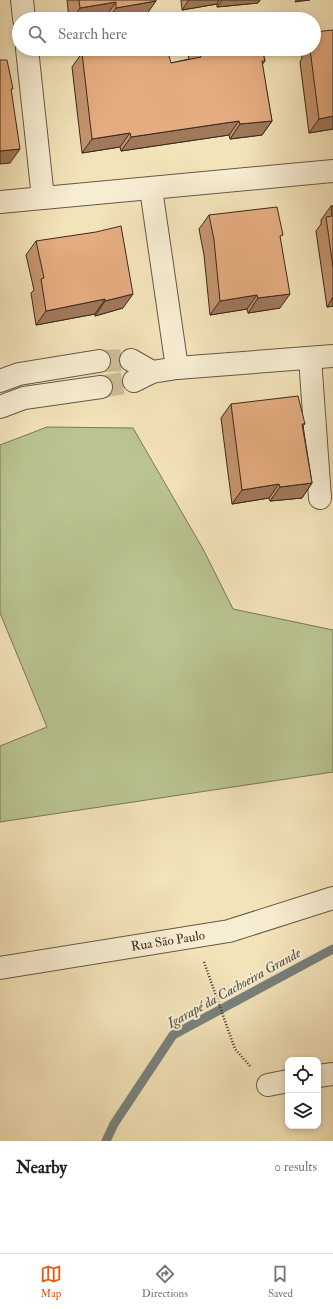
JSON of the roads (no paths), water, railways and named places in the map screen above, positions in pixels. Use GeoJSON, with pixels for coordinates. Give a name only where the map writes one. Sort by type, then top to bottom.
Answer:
{"type":"FeatureCollection","features":[{"type":"Feature","properties":{"kind":"street"},"geometry":{"type":"LineString","coordinates":[[22,0],[23,12]]}},
{"type":"Feature","properties":{"kind":"street"},"geometry":{"type":"LineString","coordinates":[[28,56],[43,198]]}},
{"type":"Feature","properties":{"kind":"street"},"geometry":{"type":"LineString","coordinates":[[0,202],[333,171]]}},
{"type":"Feature","properties":{"kind":"street"},"geometry":{"type":"LineString","coordinates":[[151,189],[177,368]]}},
{"type":"Feature","properties":{"kind":"street"},"geometry":{"type":"LineString","coordinates":[[131,360],[143,377],[177,368],[333,356]]}},
{"type":"Feature","properties":{"kind":"street"},"geometry":{"type":"LineString","coordinates":[[310,358],[320,498]]}},
{"type":"Feature","properties":{"kind":"street"},"geometry":{"type":"LineString","coordinates":[[24,398],[10,378],[99,361]]}},
{"type":"Feature","properties":{"kind":"street"},"geometry":{"type":"LineString","coordinates":[[0,407],[24,398],[101,387]]}},
{"type":"Feature","properties":{"kind":"street","name":"Rua São Paulo"},"geometry":{"type":"LineString","coordinates":[[0,968],[229,931],[333,898]]}},
{"type":"Feature","properties":{"kind":"street"},"geometry":{"type":"LineString","coordinates":[[321,1076],[333,1074]]}},
{"type":"Feature","properties":{"kind":"waterway","name":"Igarapé da Cachoeira Grande"},"geometry":{"type":"LineString","coordinates":[[106,1141],[114,1124],[173,1035],[333,949]]}},
{"type":"Feature","properties":{"kind":"tunnel"},"geometry":{"type":"LineString","coordinates":[[99,361],[131,360]]}},
{"type":"Feature","properties":{"kind":"tunnel"},"geometry":{"type":"LineString","coordinates":[[101,387],[134,381]]}}]}
